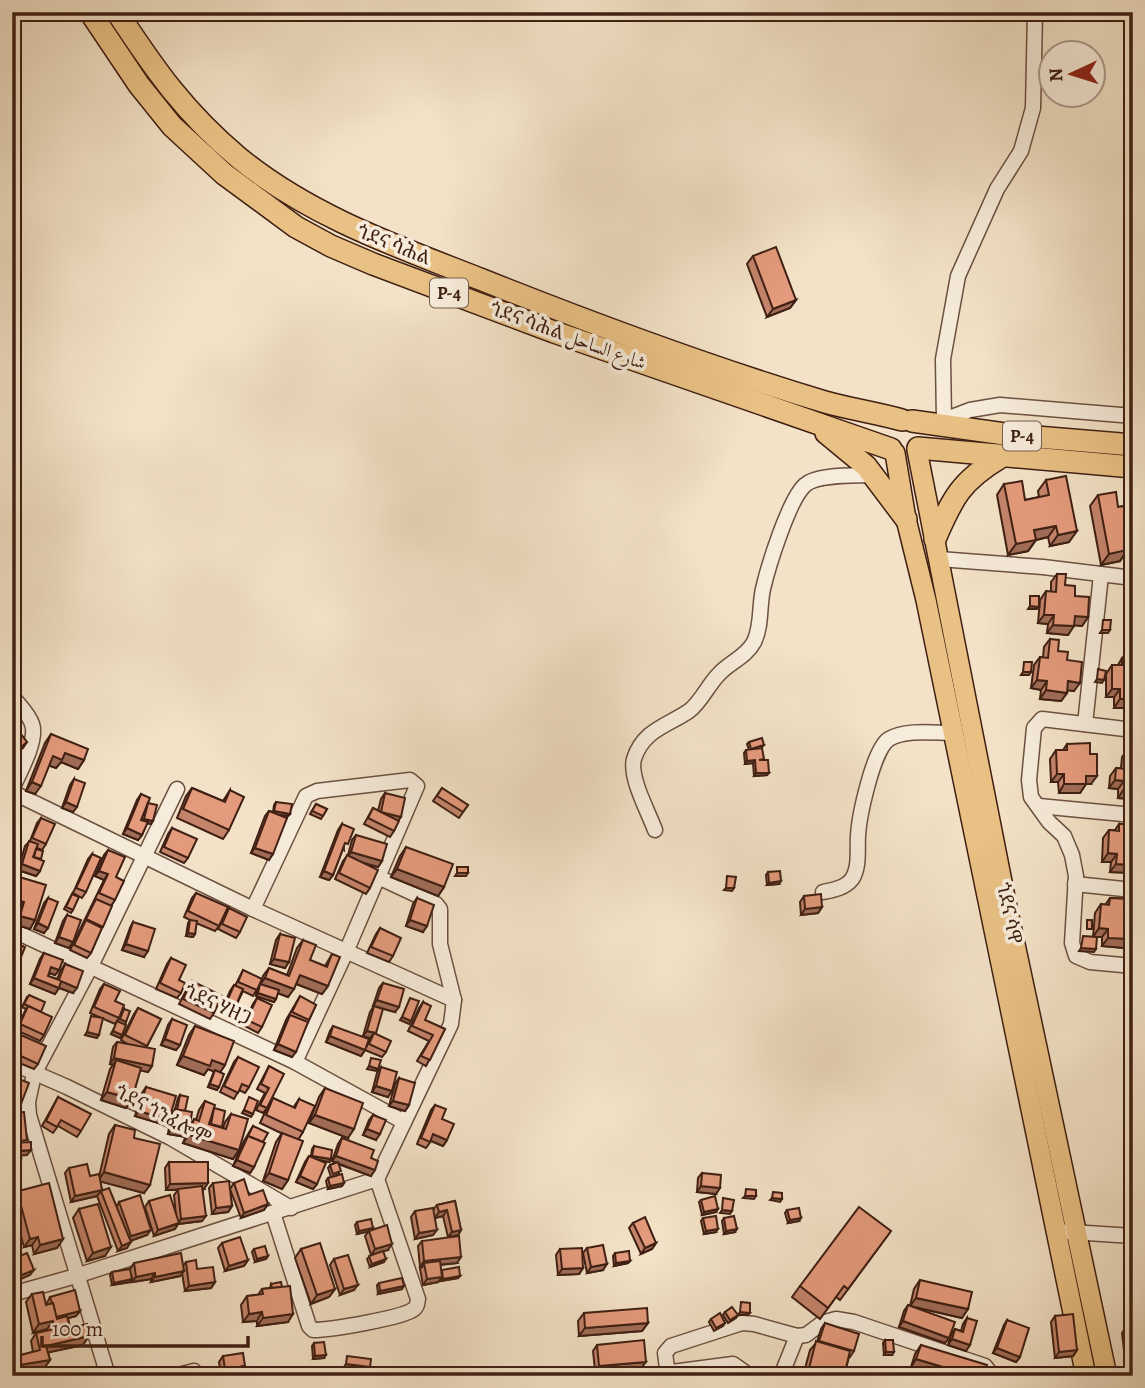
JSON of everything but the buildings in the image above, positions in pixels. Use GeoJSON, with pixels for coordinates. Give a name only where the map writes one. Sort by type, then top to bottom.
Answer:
{"type":"FeatureCollection","features":[{"type":"Feature","properties":{"kind":"highway","name":"ጎደና ሳሕል شارع الساحل"},"geometry":{"type":"LineString","coordinates":[[90,12],[139,85],[172,126],[224,174],[296,227],[373,264],[590,334],[778,410],[893,451]]}},
{"type":"Feature","properties":{"kind":"highway","name":"ጎደና ሳሕል"},"geometry":{"type":"LineString","coordinates":[[117,12],[157,73],[190,114],[240,159],[276,185],[352,228],[590,334],[638,341],[828,402],[922,421],[1012,435],[1133,445]]}},
{"type":"Feature","properties":{"kind":"highway"},"geometry":{"type":"LineString","coordinates":[[778,410],[785,389]]}},
{"type":"Feature","properties":{"kind":"highway"},"geometry":{"type":"LineString","coordinates":[[897,421],[922,421],[918,449],[906,455],[893,451],[887,439],[889,428],[897,421]]}},
{"type":"Feature","properties":{"kind":"highway"},"geometry":{"type":"LineString","coordinates":[[814,422],[866,466],[906,519]]}},
{"type":"Feature","properties":{"kind":"highway","name":"P-4"},"geometry":{"type":"LineString","coordinates":[[918,449],[1133,467]]}},
{"type":"Feature","properties":{"kind":"highway"},"geometry":{"type":"LineString","coordinates":[[937,549],[946,513],[960,489],[980,470],[1002,457]]}},
{"type":"Feature","properties":{"kind":"main road","name":"ጎደና ሳዋ"},"geometry":{"type":"LineString","coordinates":[[918,449],[1006,902],[1066,1232],[1086,1376]]}},
{"type":"Feature","properties":{"kind":"main road","name":"ጎደና ሳዋ"},"geometry":{"type":"LineString","coordinates":[[893,451],[1066,1232],[1107,1376]]}},
{"type":"Feature","properties":{"kind":"street"},"geometry":{"type":"LineString","coordinates":[[922,421],[943,359],[958,276],[997,189],[1021,151],[1033,108],[1035,12]]}},
{"type":"Feature","properties":{"kind":"street"},"geometry":{"type":"LineString","coordinates":[[922,421],[1000,405],[1133,416]]}},
{"type":"Feature","properties":{"kind":"street"},"geometry":{"type":"LineString","coordinates":[[655,830],[633,775],[633,762],[639,748],[648,735],[689,711],[720,672],[748,650],[755,640],[767,576],[791,507],[804,485],[817,478],[873,475]]}},
{"type":"Feature","properties":{"kind":"street"},"geometry":{"type":"LineString","coordinates":[[937,549],[1042,567],[1133,578]]}},
{"type":"Feature","properties":{"kind":"street"},"geometry":{"type":"LineString","coordinates":[[1085,724],[1101,575]]}},
{"type":"Feature","properties":{"kind":"street"},"geometry":{"type":"LineString","coordinates":[[12,696],[32,722],[34,730],[33,740],[12,791],[346,953],[454,1000]]}},
{"type":"Feature","properties":{"kind":"street"},"geometry":{"type":"LineString","coordinates":[[1133,730],[1042,719],[1034,728],[1029,779],[1031,797],[1049,822],[1064,836],[1072,855],[1075,884],[1072,943],[1076,956],[1090,962],[1133,966]]}},
{"type":"Feature","properties":{"kind":"street"},"geometry":{"type":"LineString","coordinates":[[823,892],[839,888],[851,880],[856,869],[861,808],[881,746],[890,739],[905,734],[954,733]]}},
{"type":"Feature","properties":{"kind":"street"},"geometry":{"type":"LineString","coordinates":[[253,909],[306,796],[317,791],[410,780],[417,786],[346,953],[295,1062]]}},
{"type":"Feature","properties":{"kind":"street"},"geometry":{"type":"LineString","coordinates":[[108,1376],[76,1276],[29,1115],[28,1102],[34,1074],[90,968],[177,789]]}},
{"type":"Feature","properties":{"kind":"street"},"geometry":{"type":"LineString","coordinates":[[1039,806],[1133,815]]}},
{"type":"Feature","properties":{"kind":"street"},"geometry":{"type":"LineString","coordinates":[[273,1213],[309,1326],[313,1330],[388,1318],[417,1306],[418,1298],[377,1179],[451,1024],[454,1000],[440,944],[440,909],[436,904],[378,877]]}},
{"type":"Feature","properties":{"kind":"street"},"geometry":{"type":"LineString","coordinates":[[1075,884],[1133,890]]}},
{"type":"Feature","properties":{"kind":"street","name":"ጎደና ሃዘጋ"},"geometry":{"type":"LineString","coordinates":[[12,930],[295,1062],[404,1122]]}},
{"type":"Feature","properties":{"kind":"street","name":"ጎደና ጎንፈሎም"},"geometry":{"type":"LineString","coordinates":[[12,1063],[169,1137],[291,1208]]}},
{"type":"Feature","properties":{"kind":"street"},"geometry":{"type":"LineString","coordinates":[[12,1294],[377,1179]]}},
{"type":"Feature","properties":{"kind":"street"},"geometry":{"type":"LineString","coordinates":[[1066,1232],[1133,1236]]}},
{"type":"Feature","properties":{"kind":"street"},"geometry":{"type":"LineString","coordinates":[[750,1376],[733,1364],[672,1372],[667,1368],[665,1353],[671,1346],[742,1323],[797,1336],[806,1335],[822,1323],[836,1320],[854,1322],[985,1366],[989,1371],[988,1376]]}},
{"type":"Feature","properties":{"kind":"street"},"geometry":{"type":"LineString","coordinates":[[781,1376],[797,1336]]}},
{"type":"Feature","properties":{"kind":"street"},"geometry":{"type":"LineString","coordinates":[[174,1376],[194,1371]]}}]}
